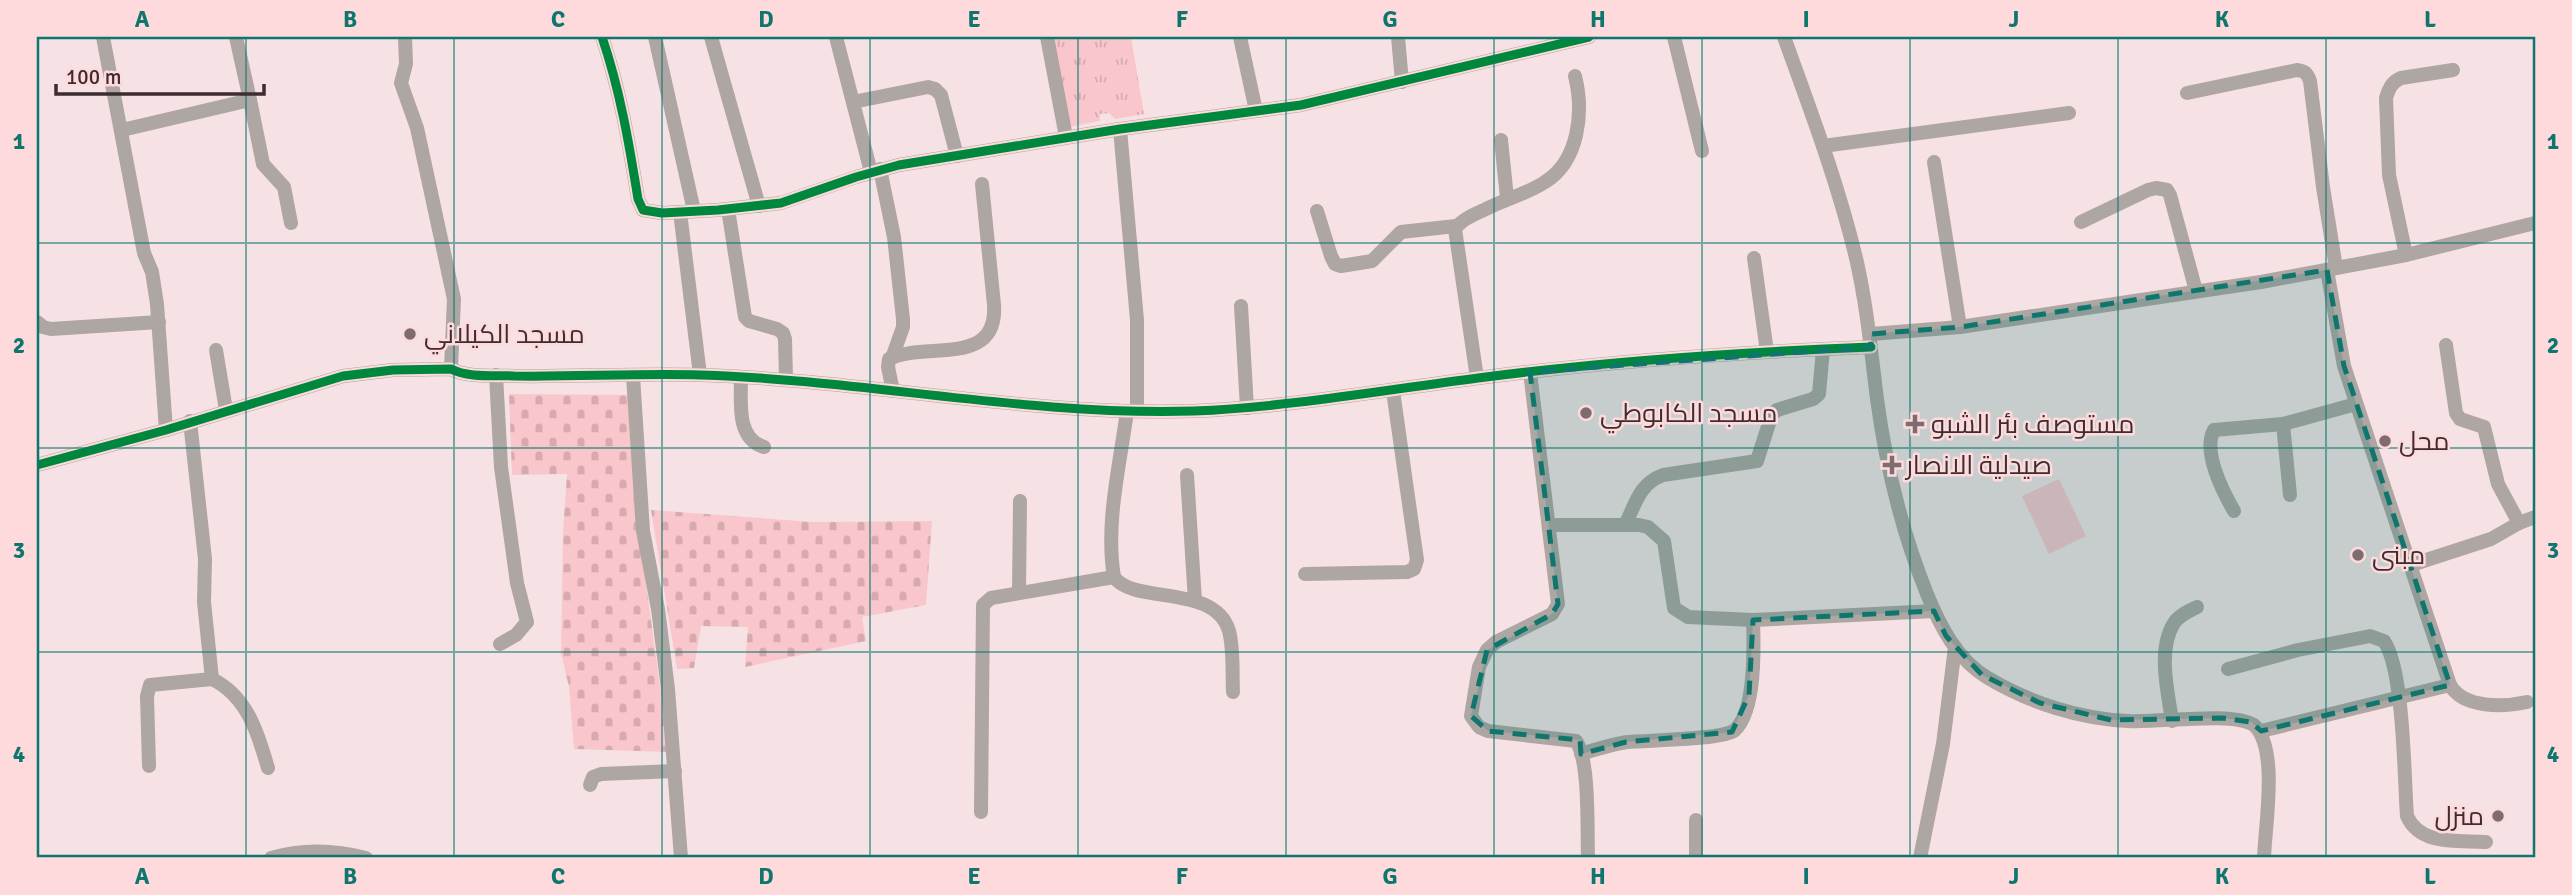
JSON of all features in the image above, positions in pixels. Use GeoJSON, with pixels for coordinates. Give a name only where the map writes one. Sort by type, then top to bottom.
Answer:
{"type":"FeatureCollection","features":[{"type":"Feature","properties":{"kind":"street"},"geometry":{"type":"LineString","coordinates":[[103,37],[144,253],[155,286],[166,430]]}},
{"type":"Feature","properties":{"kind":"street"},"geometry":{"type":"LineString","coordinates":[[236,37],[263,164],[284,187],[291,223]]}},
{"type":"Feature","properties":{"kind":"street"},"geometry":{"type":"LineString","coordinates":[[405,37],[406,64],[401,83],[417,128],[454,299],[451,369]]}},
{"type":"Feature","properties":{"kind":"street"},"geometry":{"type":"LineString","coordinates":[[602,37],[616,78],[638,199],[643,210],[653,213],[781,203],[876,171],[1066,137],[1301,104],[1589,37]]}},
{"type":"Feature","properties":{"kind":"street"},"geometry":{"type":"LineString","coordinates":[[655,37],[687,212],[700,375]]}},
{"type":"Feature","properties":{"kind":"street"},"geometry":{"type":"LineString","coordinates":[[711,37],[758,206]]}},
{"type":"Feature","properties":{"kind":"street"},"geometry":{"type":"LineString","coordinates":[[836,37],[894,237],[903,327],[888,367],[893,391]]}},
{"type":"Feature","properties":{"kind":"street"},"geometry":{"type":"LineString","coordinates":[[1047,37],[1066,137]]}},
{"type":"Feature","properties":{"kind":"street"},"geometry":{"type":"LineString","coordinates":[[1240,37],[1256,111]]}},
{"type":"Feature","properties":{"kind":"street"},"geometry":{"type":"LineString","coordinates":[[1398,37],[1402,82]]}},
{"type":"Feature","properties":{"kind":"street"},"geometry":{"type":"LineString","coordinates":[[1674,37],[1702,151]]}},
{"type":"Feature","properties":{"kind":"street"},"geometry":{"type":"LineString","coordinates":[[1784,37],[1823,146],[1854,248],[1871,341],[1877,402],[1896,504],[1934,611],[1955,647],[1982,675],[2040,703],[2111,720],[2235,719],[2250,722],[2261,731],[2266,741],[2268,778],[2264,858]]}},
{"type":"Feature","properties":{"kind":"street"},"geometry":{"type":"LineString","coordinates":[[2187,93],[2297,70],[2308,75],[2344,366],[2451,685],[2455,694],[2496,706],[2527,702]]}},
{"type":"Feature","properties":{"kind":"street"},"geometry":{"type":"LineString","coordinates":[[2406,255],[2389,175],[2386,98],[2395,80],[2453,70]]}},
{"type":"Feature","properties":{"kind":"street"},"geometry":{"type":"LineString","coordinates":[[1317,211],[1331,256],[1335,264],[1340,266],[1372,261],[1402,232],[1457,226],[1507,198],[1543,184],[1564,165],[1577,132],[1578,94],[1575,75]]}},
{"type":"Feature","properties":{"kind":"street"},"geometry":{"type":"LineString","coordinates":[[853,102],[928,87],[935,89],[941,95],[957,156]]}},
{"type":"Feature","properties":{"kind":"street"},"geometry":{"type":"LineString","coordinates":[[122,130],[250,100]]}},
{"type":"Feature","properties":{"kind":"street"},"geometry":{"type":"LineString","coordinates":[[1823,146],[2069,113]]}},
{"type":"Feature","properties":{"kind":"street"},"geometry":{"type":"LineString","coordinates":[[1120,129],[1137,320],[1132,411],[1113,520],[1114,577],[1126,588],[1195,601],[1217,613],[1229,632],[1233,692]]}},
{"type":"Feature","properties":{"kind":"street"},"geometry":{"type":"LineString","coordinates":[[1501,141],[1507,198]]}},
{"type":"Feature","properties":{"kind":"street"},"geometry":{"type":"LineString","coordinates":[[1934,162],[1960,327]]}},
{"type":"Feature","properties":{"kind":"street"},"geometry":{"type":"LineString","coordinates":[[892,358],[962,349],[986,335],[994,325],[982,184]]}},
{"type":"Feature","properties":{"kind":"street"},"geometry":{"type":"LineString","coordinates":[[2081,222],[2148,190],[2167,190],[2171,195],[2196,291]]}},
{"type":"Feature","properties":{"kind":"street"},"geometry":{"type":"LineString","coordinates":[[728,209],[746,317],[749,321],[783,332],[786,380]]}},
{"type":"Feature","properties":{"kind":"street"},"geometry":{"type":"LineString","coordinates":[[37,465],[166,430],[343,376],[393,370],[451,369],[459,373],[496,375],[700,375],[786,380],[1091,411],[1247,408],[1530,372],[1823,349],[2332,269],[2406,255],[2535,223]]}},
{"type":"Feature","properties":{"kind":"street"},"geometry":{"type":"LineString","coordinates":[[1457,226],[1455,232],[1477,378]]}},
{"type":"Feature","properties":{"kind":"street"},"geometry":{"type":"LineString","coordinates":[[1754,258],[1767,352]]}},
{"type":"Feature","properties":{"kind":"street"},"geometry":{"type":"LineString","coordinates":[[1241,306],[1247,408]]}},
{"type":"Feature","properties":{"kind":"street"},"geometry":{"type":"LineString","coordinates":[[37,321],[43,327],[51,329],[159,321]]}},
{"type":"Feature","properties":{"kind":"street"},"geometry":{"type":"LineString","coordinates":[[2446,345],[2456,413],[2460,419],[2484,427],[2498,484],[2519,523]]}},
{"type":"Feature","properties":{"kind":"street"},"geometry":{"type":"LineString","coordinates":[[1625,525],[1646,483],[1654,478],[1757,461],[1772,414],[1813,399],[1819,394],[1823,349]]}},
{"type":"Feature","properties":{"kind":"street"},"geometry":{"type":"LineString","coordinates":[[216,350],[226,410]]}},
{"type":"Feature","properties":{"kind":"street"},"geometry":{"type":"LineString","coordinates":[[1530,372],[1558,597],[1556,610],[1496,642],[1487,650],[1479,667],[1471,716],[1479,727],[1488,730],[1576,741],[1586,784],[1588,858]]}},
{"type":"Feature","properties":{"kind":"street"},"geometry":{"type":"LineString","coordinates":[[496,375],[501,467],[516,583],[527,622],[516,635],[500,644]]}},
{"type":"Feature","properties":{"kind":"street"},"geometry":{"type":"LineString","coordinates":[[633,376],[643,531],[658,609],[681,858]]}},
{"type":"Feature","properties":{"kind":"street"},"geometry":{"type":"LineString","coordinates":[[741,378],[742,422],[745,431],[755,444],[765,447]]}},
{"type":"Feature","properties":{"kind":"street"},"geometry":{"type":"LineString","coordinates":[[1305,575],[1407,572],[1414,569],[1417,560],[1393,391]]}},
{"type":"Feature","properties":{"kind":"street"},"geometry":{"type":"LineString","coordinates":[[2234,511],[2218,478],[2211,433],[2218,428],[2283,424],[2356,404]]}},
{"type":"Feature","properties":{"kind":"street"},"geometry":{"type":"LineString","coordinates":[[190,421],[205,559],[204,602],[212,679]]}},
{"type":"Feature","properties":{"kind":"street"},"geometry":{"type":"LineString","coordinates":[[2283,424],[2290,495]]}},
{"type":"Feature","properties":{"kind":"street"},"geometry":{"type":"LineString","coordinates":[[1187,475],[1195,601]]}},
{"type":"Feature","properties":{"kind":"street"},"geometry":{"type":"LineString","coordinates":[[1019,592],[1020,501]]}},
{"type":"Feature","properties":{"kind":"street"},"geometry":{"type":"LineString","coordinates":[[2411,565],[2491,539],[2535,517]]}},
{"type":"Feature","properties":{"kind":"street"},"geometry":{"type":"LineString","coordinates":[[1550,526],[1648,527],[1664,541],[1674,608],[1680,614],[1697,618],[1754,620],[1934,611]]}},
{"type":"Feature","properties":{"kind":"street"},"geometry":{"type":"LineString","coordinates":[[981,812],[983,605],[991,598],[1019,592],[1114,577]]}},
{"type":"Feature","properties":{"kind":"street"},"geometry":{"type":"LineString","coordinates":[[2172,721],[2166,677],[2168,641],[2174,623],[2181,615],[2197,607]]}},
{"type":"Feature","properties":{"kind":"street"},"geometry":{"type":"LineString","coordinates":[[1581,754],[1626,742],[1716,737],[1732,732],[1742,720],[1749,695],[1754,652],[1754,620]]}},
{"type":"Feature","properties":{"kind":"street"},"geometry":{"type":"LineString","coordinates":[[2228,669],[2298,650],[2370,636],[2384,641],[2390,649],[2399,699],[2407,816],[2411,826],[2429,837],[2486,842]]}},
{"type":"Feature","properties":{"kind":"street"},"geometry":{"type":"LineString","coordinates":[[1920,858],[1943,744],[1955,647]]}},
{"type":"Feature","properties":{"kind":"street"},"geometry":{"type":"LineString","coordinates":[[149,766],[147,696],[150,685],[212,679],[230,690],[246,710],[268,768]]}},
{"type":"Feature","properties":{"kind":"street"},"geometry":{"type":"LineString","coordinates":[[2261,731],[2451,685]]}},
{"type":"Feature","properties":{"kind":"street"},"geometry":{"type":"LineString","coordinates":[[590,785],[593,777],[601,774],[675,771]]}},
{"type":"Feature","properties":{"kind":"street"},"geometry":{"type":"LineString","coordinates":[[1696,820],[1696,858]]}},
{"type":"Feature","properties":{"kind":"street"},"geometry":{"type":"LineString","coordinates":[[271,858],[287,853],[320,851],[366,858]]}},
{"type":"Feature","properties":{"kind":"highlighted area"},"geometry":{"type":"Polygon","coordinates":[[[2327,270],[2344,366],[2450,685],[2261,731],[2251,722],[2223,718],[2111,720],[2040,703],[1982,675],[1946,636],[1934,611],[1753,620],[1749,695],[1732,732],[1626,742],[1581,754],[1580,740],[1488,731],[1471,716],[1487,650],[1552,614],[1558,604],[1530,372],[1871,347],[1871,334],[1960,327],[2327,270]]]}},
{"type":"Feature","properties":{"kind":"green space"},"geometry":{"type":"Polygon","coordinates":[[[1052,37],[1131,37],[1144,114],[1115,119],[1109,113],[1100,114],[1100,121],[1069,127],[1052,37]]]}},
{"type":"Feature","properties":{"kind":"green space"},"geometry":{"type":"Polygon","coordinates":[[[509,394],[634,395],[646,584],[669,752],[574,749],[569,687],[561,653],[567,474],[512,475],[509,394]]]}},
{"type":"Feature","properties":{"kind":"green space"},"geometry":{"type":"Polygon","coordinates":[[[2059,479],[2086,536],[2049,554],[2022,496],[2059,479]]]}},
{"type":"Feature","properties":{"kind":"green space"},"geometry":{"type":"Polygon","coordinates":[[[651,510],[813,522],[932,521],[926,605],[862,617],[866,641],[745,667],[748,627],[701,626],[694,668],[677,669],[651,510]]]}},
{"type":"Feature","properties":{"kind":"cycle path"},"geometry":{"type":"LineString","coordinates":[[602,37],[619,97],[638,199],[643,210],[662,213],[781,203],[899,165],[1120,129],[1301,105],[1589,37]]}},
{"type":"Feature","properties":{"kind":"cycle path"},"geometry":{"type":"LineString","coordinates":[[37,465],[166,430],[343,376],[393,370],[451,369],[465,374],[490,376],[654,374],[762,378],[1070,408],[1194,411],[1301,402],[1478,378],[1625,362],[1871,347]]}},
{"type":"Feature","properties":{"kind":"place","name":"مسجد الكيلاني"},"geometry":{"type":"Point","coordinates":[410,334]}},
{"type":"Feature","properties":{"kind":"place","name":"مسجد الكابوطي"},"geometry":{"type":"Point","coordinates":[1586,413]}},
{"type":"Feature","properties":{"kind":"place","name":"مستوصف بئر الشبو"},"geometry":{"type":"Point","coordinates":[1915,424]}},
{"type":"Feature","properties":{"kind":"place","name":"محل"},"geometry":{"type":"Point","coordinates":[2385,441]}},
{"type":"Feature","properties":{"kind":"place","name":"صيدلية الانصار"},"geometry":{"type":"Point","coordinates":[1892,465]}},
{"type":"Feature","properties":{"kind":"place","name":"مبنى"},"geometry":{"type":"Point","coordinates":[2358,555]}},
{"type":"Feature","properties":{"kind":"place","name":"منزل"},"geometry":{"type":"Point","coordinates":[2498,816]}}]}
